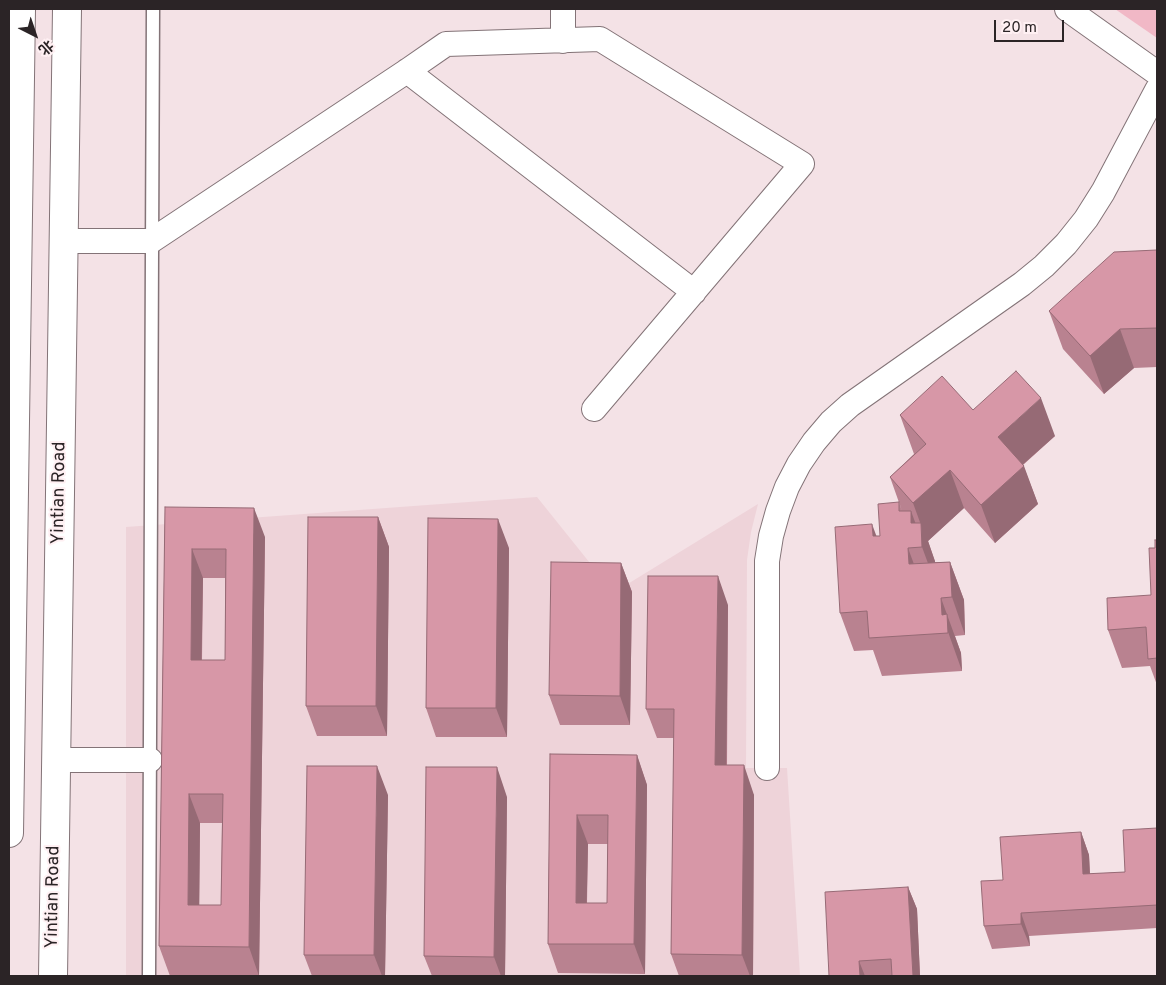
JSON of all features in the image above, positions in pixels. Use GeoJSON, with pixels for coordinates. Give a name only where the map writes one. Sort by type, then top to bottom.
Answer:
{"type":"FeatureCollection","features":[{"type":"Feature","properties":{"kind":"street"},"geometry":{"type":"LineString","coordinates":[[9,833],[13,209],[21,9]]}},
{"type":"Feature","properties":{"kind":"street","name":"Yintian Road"},"geometry":{"type":"LineString","coordinates":[[53,976],[67,9]]}},
{"type":"Feature","properties":{"kind":"street"},"geometry":{"type":"LineString","coordinates":[[563,40],[564,9]]}},
{"type":"Feature","properties":{"kind":"street"},"geometry":{"type":"LineString","coordinates":[[1067,9],[1157,73]]}},
{"type":"Feature","properties":{"kind":"street"},"geometry":{"type":"LineString","coordinates":[[64,241],[151,241],[446,44],[600,40],[802,164],[594,409]]}},
{"type":"Feature","properties":{"kind":"street"},"geometry":{"type":"LineString","coordinates":[[407,71],[694,292]]}},
{"type":"Feature","properties":{"kind":"street"},"geometry":{"type":"LineString","coordinates":[[767,768],[768,561],[771,536],[778,511],[787,486],[799,464],[831,422],[850,405],[1022,284],[1066,244],[1086,219],[1103,192],[1157,90]]}},
{"type":"Feature","properties":{"kind":"street"},"geometry":{"type":"LineString","coordinates":[[56,760],[150,760]]}},
{"type":"Feature","properties":{"kind":"lane"},"geometry":{"type":"LineString","coordinates":[[149,976],[152,9]]}},
{"type":"Feature","properties":{"kind":"shaded area"},"geometry":{"type":"Polygon","coordinates":[[[1115,9],[1157,9],[1157,38],[1115,9]]]}},
{"type":"Feature","properties":{"kind":"shaded area"},"geometry":{"type":"Polygon","coordinates":[[[537,497],[606,583],[626,585],[758,504],[747,560],[746,768],[787,768],[800,976],[126,976],[126,527],[537,497]]]}},
{"type":"Feature","properties":{"kind":"building"},"geometry":{"type":"Polygon","coordinates":[[[1157,250],[1157,328],[1120,329],[1090,356],[1049,311],[1114,252],[1157,250]]]}},
{"type":"Feature","properties":{"kind":"building"},"geometry":{"type":"Polygon","coordinates":[[[1016,371],[1041,398],[998,437],[1024,466],[981,505],[950,470],[913,503],[890,477],[926,444],[900,415],[942,376],[973,410],[1016,371]]]}},
{"type":"Feature","properties":{"kind":"building"},"geometry":{"type":"Polygon","coordinates":[[[899,502],[899,511],[911,511],[911,523],[921,523],[922,547],[908,548],[909,564],[950,562],[952,597],[941,598],[942,615],[947,614],[948,633],[869,638],[867,611],[840,613],[835,527],[872,524],[873,536],[880,536],[878,504],[899,502]]]}},
{"type":"Feature","properties":{"kind":"building"},"geometry":{"type":"Polygon","coordinates":[[[165,507],[254,508],[249,947],[159,946],[165,507]],[[192,549],[191,660],[225,660],[226,549],[192,549]],[[189,794],[188,905],[221,905],[223,794],[189,794]]]}},
{"type":"Feature","properties":{"kind":"building"},"geometry":{"type":"Polygon","coordinates":[[[308,517],[378,517],[376,706],[306,706],[308,517]]]}},
{"type":"Feature","properties":{"kind":"building"},"geometry":{"type":"Polygon","coordinates":[[[428,518],[498,519],[496,708],[426,708],[428,518]]]}},
{"type":"Feature","properties":{"kind":"building"},"geometry":{"type":"Polygon","coordinates":[[[1155,540],[1157,540],[1157,658],[1148,659],[1146,627],[1108,630],[1107,598],[1151,595],[1149,548],[1155,548],[1155,540]]]}},
{"type":"Feature","properties":{"kind":"building"},"geometry":{"type":"Polygon","coordinates":[[[551,562],[621,563],[620,696],[549,695],[551,562]]]}},
{"type":"Feature","properties":{"kind":"building"},"geometry":{"type":"Polygon","coordinates":[[[648,576],[718,576],[715,765],[744,765],[742,955],[671,954],[674,709],[646,709],[648,576]]]}},
{"type":"Feature","properties":{"kind":"building"},"geometry":{"type":"Polygon","coordinates":[[[550,754],[637,755],[634,944],[548,944],[550,754]],[[577,815],[576,903],[607,903],[608,815],[577,815]]]}},
{"type":"Feature","properties":{"kind":"building"},"geometry":{"type":"Polygon","coordinates":[[[307,766],[377,766],[374,955],[304,955],[307,766]]]}},
{"type":"Feature","properties":{"kind":"building"},"geometry":{"type":"Polygon","coordinates":[[[426,767],[497,767],[494,957],[424,956],[426,767]]]}},
{"type":"Feature","properties":{"kind":"building"},"geometry":{"type":"Polygon","coordinates":[[[1157,828],[1157,905],[1021,913],[1021,924],[984,926],[981,881],[1003,880],[1000,837],[1081,832],[1083,874],[1125,872],[1123,830],[1157,828]]]}},
{"type":"Feature","properties":{"kind":"building"},"geometry":{"type":"Polygon","coordinates":[[[908,887],[913,976],[892,976],[891,959],[859,961],[860,976],[829,976],[825,892],[908,887]]]}}]}
